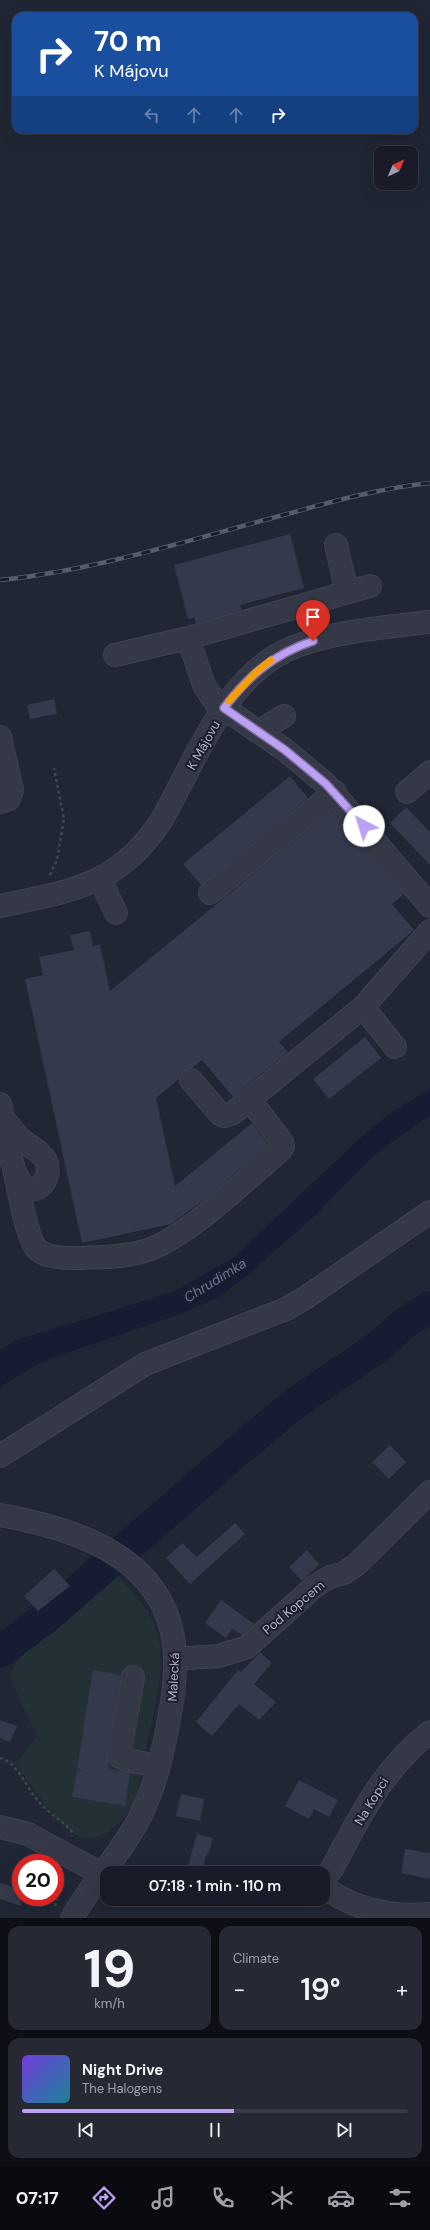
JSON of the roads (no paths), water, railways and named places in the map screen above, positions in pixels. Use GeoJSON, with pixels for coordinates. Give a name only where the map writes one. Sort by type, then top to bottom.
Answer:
{"type":"FeatureCollection","features":[{"type":"Feature","properties":{"kind":"street"},"geometry":{"type":"LineString","coordinates":[[336,545],[347,592]]}},
{"type":"Feature","properties":{"kind":"street"},"geometry":{"type":"LineString","coordinates":[[115,655],[188,638],[370,586]]}},
{"type":"Feature","properties":{"kind":"street","name":"K Májovu"},"geometry":{"type":"LineString","coordinates":[[0,906],[79,888],[100,879],[124,864],[150,837],[224,708],[255,673],[286,651],[330,637],[430,622]]}},
{"type":"Feature","properties":{"kind":"street"},"geometry":{"type":"LineString","coordinates":[[188,638],[209,695],[224,708],[285,750],[335,792],[430,906]]}},
{"type":"Feature","properties":{"kind":"street"},"geometry":{"type":"LineString","coordinates":[[258,732],[284,716]]}},
{"type":"Feature","properties":{"kind":"street"},"geometry":{"type":"LineString","coordinates":[[0,737],[12,790],[8,799],[0,802]]}},
{"type":"Feature","properties":{"kind":"street"},"geometry":{"type":"LineString","coordinates":[[407,792],[430,772]]}},
{"type":"Feature","properties":{"kind":"street"},"geometry":{"type":"LineString","coordinates":[[210,893],[335,792]]}},
{"type":"Feature","properties":{"kind":"street"},"geometry":{"type":"LineString","coordinates":[[100,879],[116,913]]}},
{"type":"Feature","properties":{"kind":"street"},"geometry":{"type":"LineString","coordinates":[[191,1080],[216,1110],[224,1116],[233,1113],[363,1007],[430,931]]}},
{"type":"Feature","properties":{"kind":"street"},"geometry":{"type":"LineString","coordinates":[[363,1007],[395,1047]]}},
{"type":"Feature","properties":{"kind":"street"},"geometry":{"type":"LineString","coordinates":[[2,1111],[15,1174],[32,1242],[42,1253],[74,1258],[96,1258],[144,1251],[168,1240],[196,1220],[281,1150],[283,1146],[282,1142],[250,1100]]}},
{"type":"Feature","properties":{"kind":"street"},"geometry":{"type":"LineString","coordinates":[[2,1111],[21,1140],[40,1154],[48,1167],[47,1180],[43,1185],[34,1189],[25,1187],[15,1174]]}},
{"type":"Feature","properties":{"kind":"street"},"geometry":{"type":"LineString","coordinates":[[0,1456],[145,1364],[286,1309],[305,1298],[430,1212]]}},
{"type":"Feature","properties":{"kind":"street","name":"Pod Kopcem"},"geometry":{"type":"LineString","coordinates":[[175,1659],[218,1656],[247,1646],[315,1586],[330,1577],[344,1573],[356,1565],[430,1492]]}},
{"type":"Feature","properties":{"kind":"street","name":"Malecká"},"geometry":{"type":"LineString","coordinates":[[0,1514],[65,1529],[101,1545],[126,1560],[149,1584],[162,1607],[172,1636],[175,1659],[173,1696],[159,1766],[149,1798],[110,1866]]}},
{"type":"Feature","properties":{"kind":"street"},"geometry":{"type":"LineString","coordinates":[[133,1677],[120,1756],[126,1760],[159,1766]]}},
{"type":"Feature","properties":{"kind":"street","name":"Na Kopci"},"geometry":{"type":"LineString","coordinates":[[330,1871],[384,1777],[409,1749],[430,1732]]}},
{"type":"Feature","properties":{"kind":"street"},"geometry":{"type":"LineString","coordinates":[[0,1827],[28,1834],[100,1874]]}},
{"type":"Feature","properties":{"kind":"street","name":"Malecká"},"geometry":{"type":"LineString","coordinates":[[63,1915],[100,1880]]}},
{"type":"Feature","properties":{"kind":"street"},"geometry":{"type":"LineString","coordinates":[[330,1890],[353,1903],[386,1913],[407,1916],[430,1914]]}},
{"type":"Feature","properties":{"kind":"water","name":"Chrudimka"},"geometry":{"type":"Polygon","coordinates":[[[430,1089],[430,1115],[374,1155],[311,1219],[249,1274],[219,1297],[182,1313],[39,1363],[0,1387],[0,1350],[14,1341],[173,1292],[236,1256],[360,1138],[392,1112],[430,1089]]]}},
{"type":"Feature","properties":{"kind":"waterway"},"geometry":{"type":"LineString","coordinates":[[0,1652],[48,1616],[294,1404],[378,1347],[406,1322],[430,1307]]}},
{"type":"Feature","properties":{"kind":"railway"},"geometry":{"type":"LineString","coordinates":[[0,580],[74,569],[110,561],[183,543],[343,499],[377,491],[430,483]]}}]}
